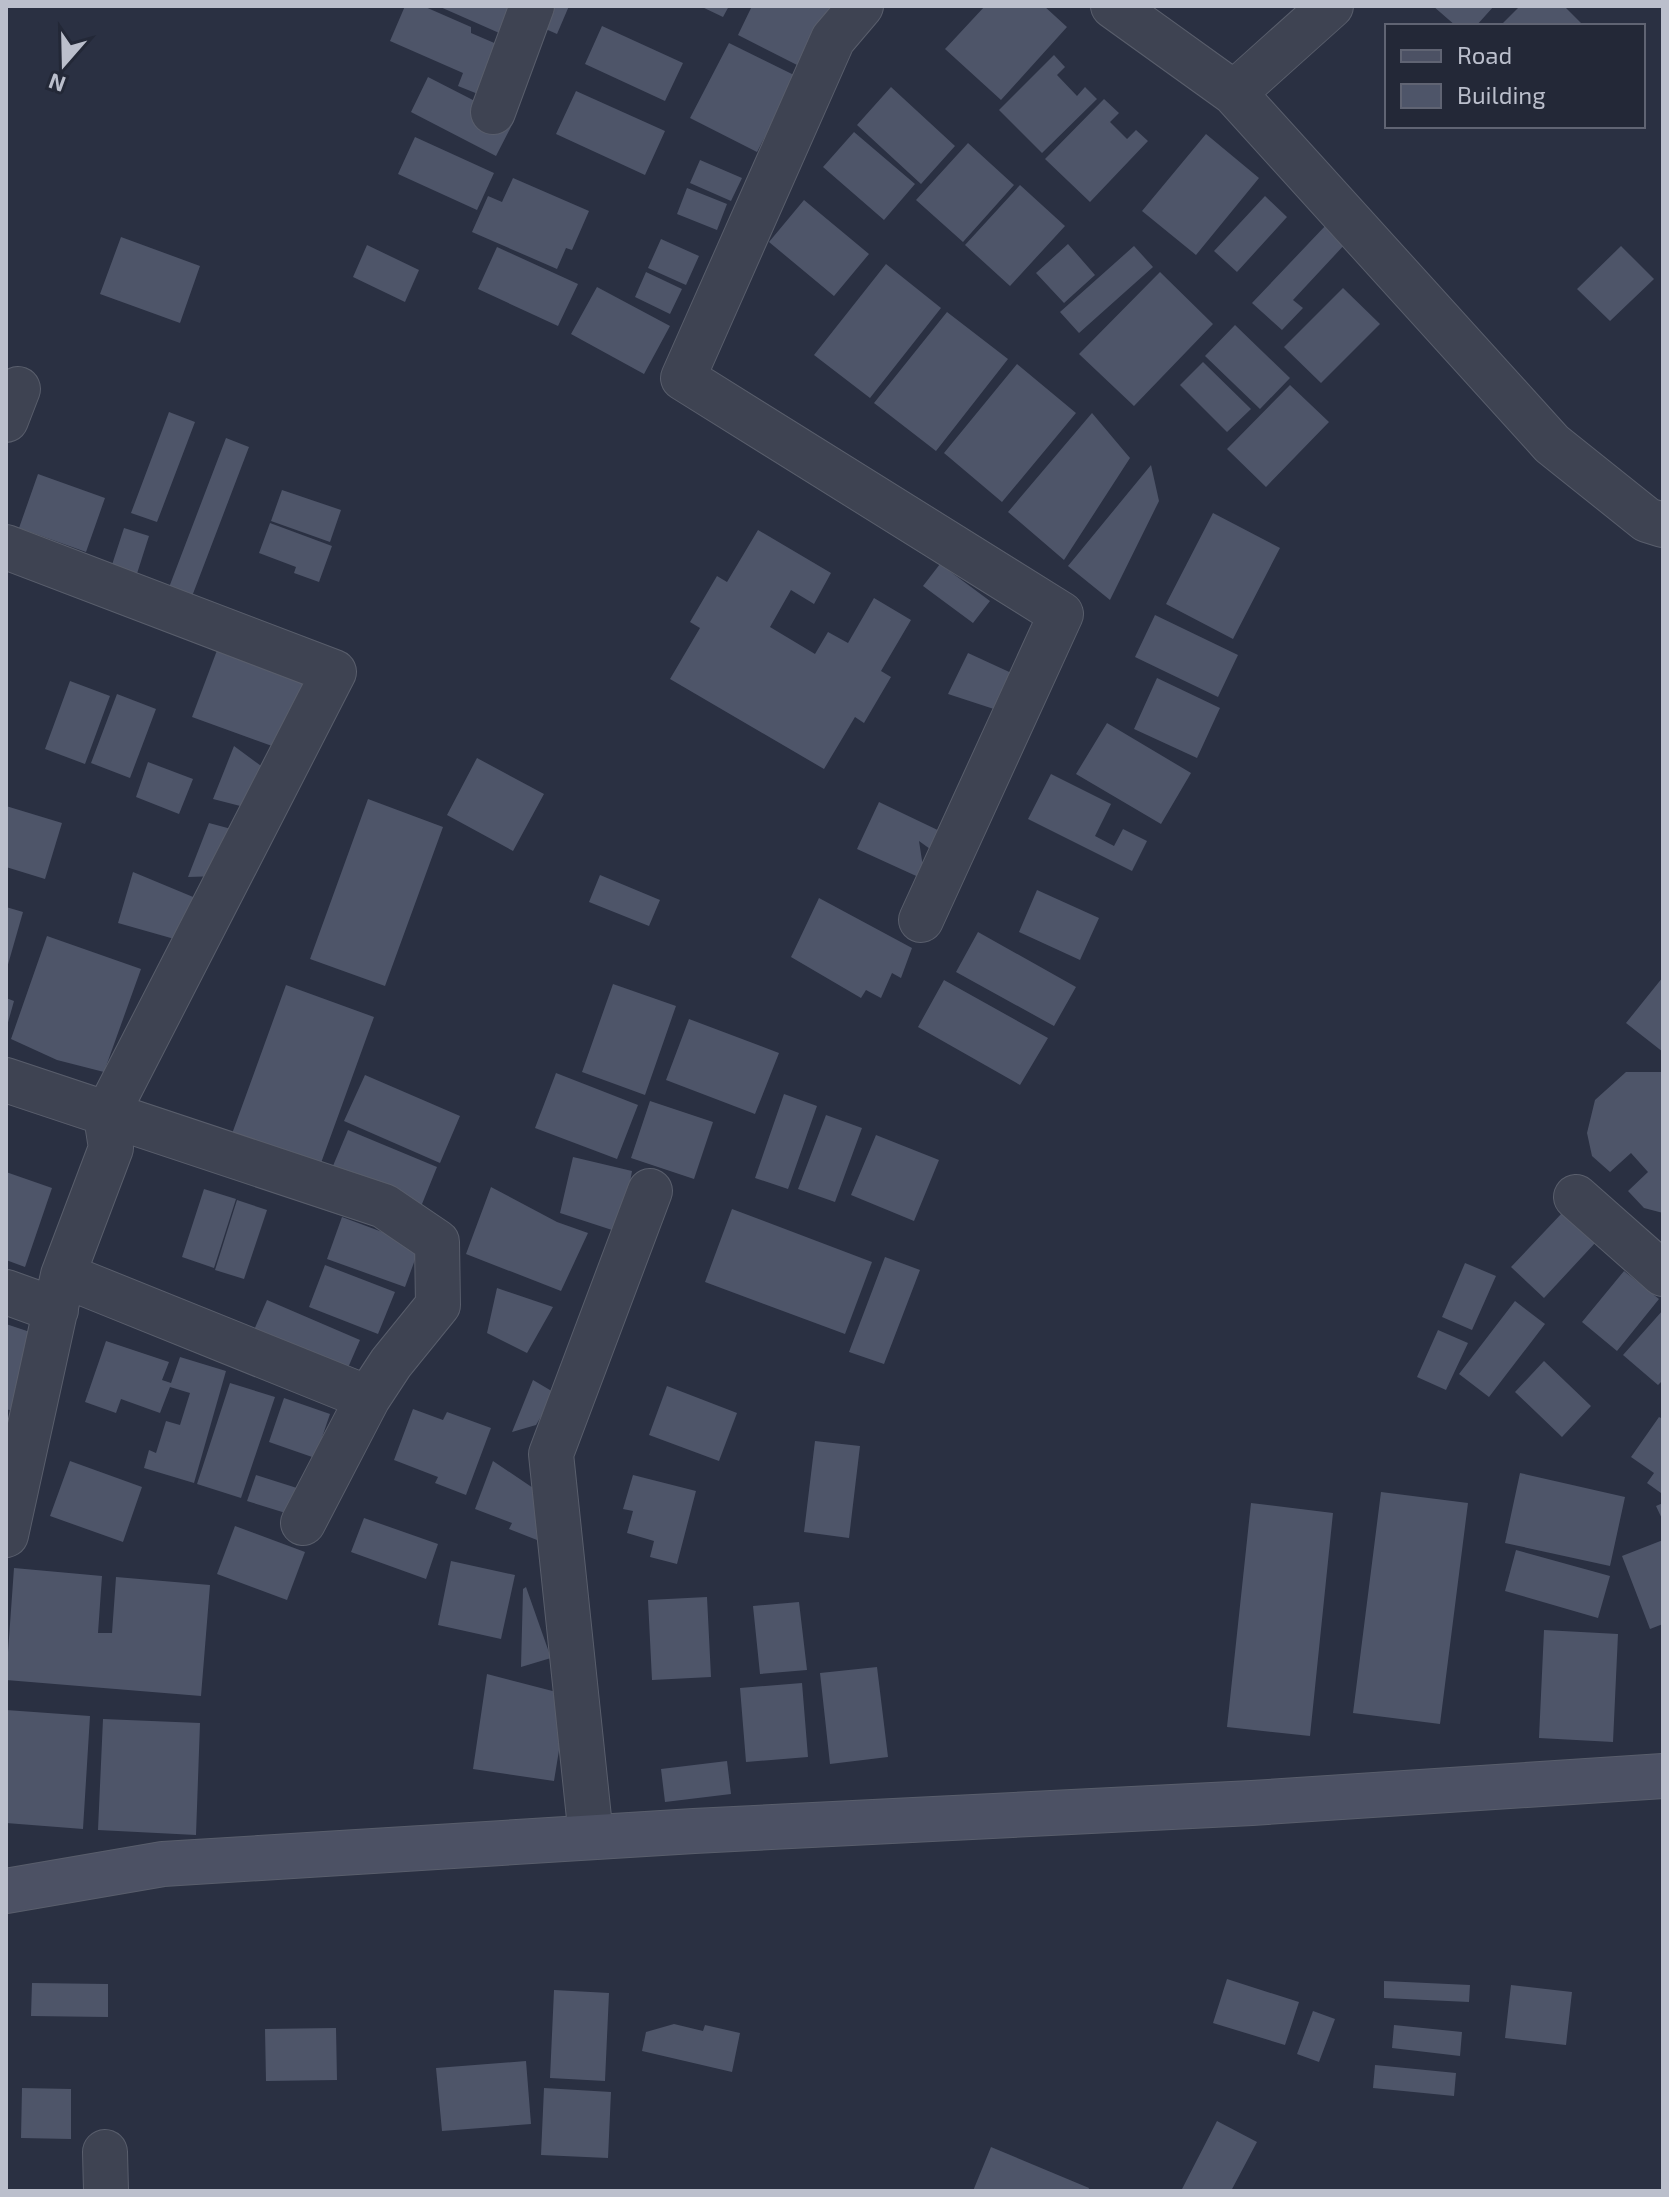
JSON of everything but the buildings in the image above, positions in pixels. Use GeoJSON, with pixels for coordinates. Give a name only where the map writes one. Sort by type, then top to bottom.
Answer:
{"type":"FeatureCollection","features":[{"type":"Feature","properties":{"kind":"street"},"geometry":{"type":"LineString","coordinates":[[493,112],[532,6]]}},
{"type":"Feature","properties":{"kind":"street"},"geometry":{"type":"LineString","coordinates":[[861,6],[833,39],[683,378],[1061,614],[921,920]]}},
{"type":"Feature","properties":{"kind":"street"},"geometry":{"type":"LineString","coordinates":[[1113,6],[1234,93],[1552,444],[1647,520],[1663,525]]}},
{"type":"Feature","properties":{"kind":"street"},"geometry":{"type":"LineString","coordinates":[[1234,93],[1331,6]]}},
{"type":"Feature","properties":{"kind":"street"},"geometry":{"type":"LineString","coordinates":[[6,547],[334,672],[106,1116],[111,1148],[60,1292],[7,1522]]}},
{"type":"Feature","properties":{"kind":"street"},"geometry":{"type":"LineString","coordinates":[[6,1080],[106,1116],[384,1206],[437,1242],[438,1305],[391,1363],[368,1398],[303,1523]]}},
{"type":"Feature","properties":{"kind":"street"},"geometry":{"type":"LineString","coordinates":[[591,1837],[551,1454],[650,1191]]}},
{"type":"Feature","properties":{"kind":"street"},"geometry":{"type":"LineString","coordinates":[[1576,1197],[1663,1274]]}},
{"type":"Feature","properties":{"kind":"street"},"geometry":{"type":"LineString","coordinates":[[6,1292],[60,1292],[368,1398]]}},
{"type":"Feature","properties":{"kind":"street"},"geometry":{"type":"LineString","coordinates":[[6,1891],[163,1864],[591,1837],[1252,1803],[1663,1776]]}}]}
